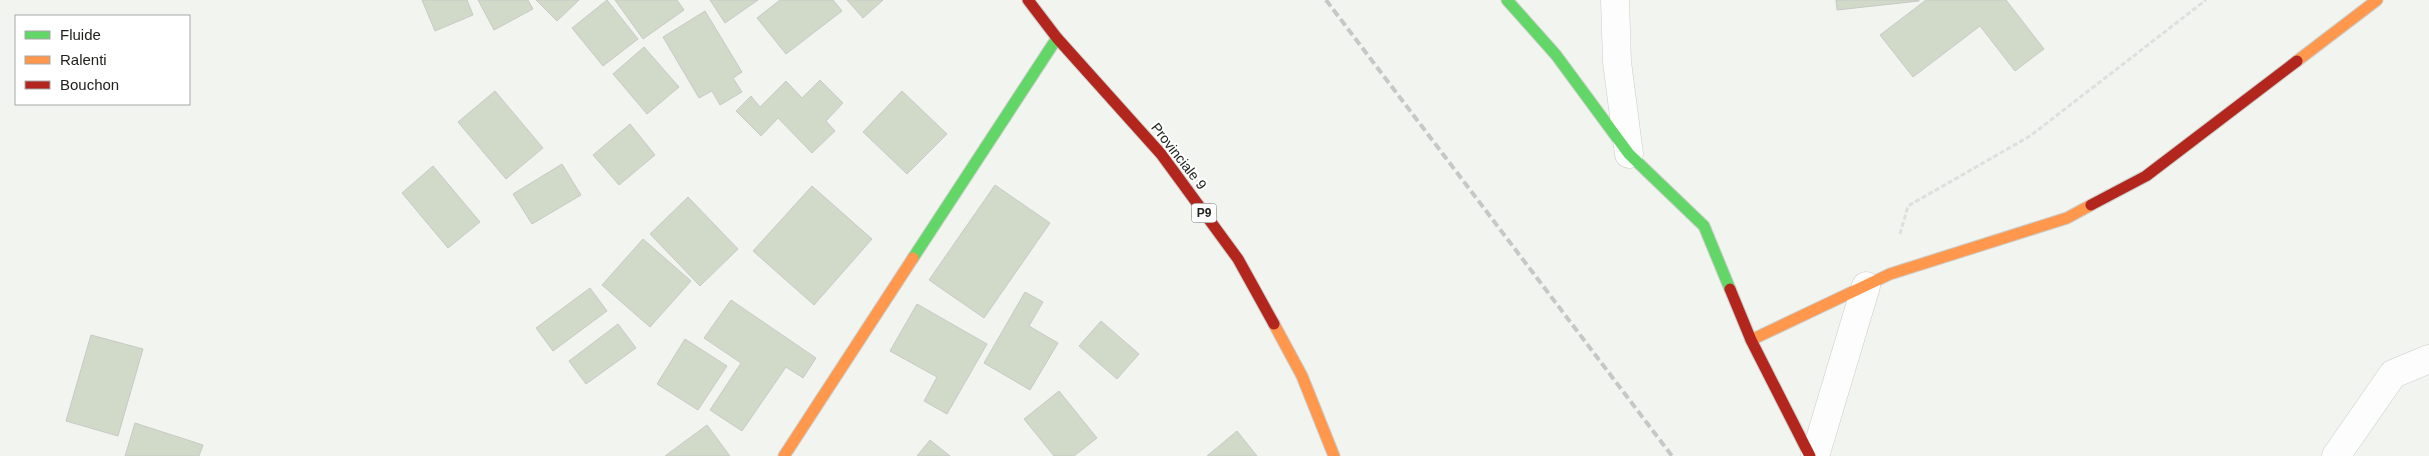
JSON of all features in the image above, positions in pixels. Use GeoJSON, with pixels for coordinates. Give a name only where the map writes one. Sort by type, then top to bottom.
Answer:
{"type":"FeatureCollection","features":[{"type":"Feature","properties":{"kind":"street","name":"Provinciale 9"},"geometry":{"type":"LineString","coordinates":[[1028,0],[1057,38],[1161,154],[1238,260],[1302,376],[1334,456]]}},
{"type":"Feature","properties":{"kind":"street"},"geometry":{"type":"LineString","coordinates":[[1507,0],[1556,55],[1629,154],[1704,226],[1751,340],[1810,456]]}},
{"type":"Feature","properties":{"kind":"street"},"geometry":{"type":"LineString","coordinates":[[1615,0],[1617,62],[1629,154]]}},
{"type":"Feature","properties":{"kind":"street"},"geometry":{"type":"LineString","coordinates":[[1751,340],[1890,274],[2066,218],[2146,176],[2377,0]]}},
{"type":"Feature","properties":{"kind":"street"},"geometry":{"type":"LineString","coordinates":[[784,456],[1057,38]]}},
{"type":"Feature","properties":{"kind":"street"},"geometry":{"type":"LineString","coordinates":[[1815,456],[1866,286]]}},
{"type":"Feature","properties":{"kind":"street"},"geometry":{"type":"LineString","coordinates":[[2336,456],[2393,374],[2429,359]]}},
{"type":"Feature","properties":{"kind":"path"},"geometry":{"type":"LineString","coordinates":[[1890,274],[1908,206],[2030,136],[2206,0]]}},
{"type":"Feature","properties":{"kind":"building"},"geometry":{"type":"Polygon","coordinates":[[[422,0],[467,0],[473,15],[435,31],[422,0]]]}},
{"type":"Feature","properties":{"kind":"building"},"geometry":{"type":"Polygon","coordinates":[[[478,0],[528,0],[533,9],[494,30],[478,0]]]}},
{"type":"Feature","properties":{"kind":"building"},"geometry":{"type":"Polygon","coordinates":[[[536,0],[579,0],[557,21],[536,0]]]}},
{"type":"Feature","properties":{"kind":"building"},"geometry":{"type":"Polygon","coordinates":[[[607,0],[638,39],[603,66],[572,28],[607,0]]]}},
{"type":"Feature","properties":{"kind":"building"},"geometry":{"type":"Polygon","coordinates":[[[615,0],[677,0],[684,10],[643,39],[615,0]]]}},
{"type":"Feature","properties":{"kind":"building"},"geometry":{"type":"Polygon","coordinates":[[[710,0],[758,0],[725,23],[710,0]]]}},
{"type":"Feature","properties":{"kind":"building"},"geometry":{"type":"Polygon","coordinates":[[[780,0],[833,0],[842,11],[786,54],[757,18],[780,0]]]}},
{"type":"Feature","properties":{"kind":"building"},"geometry":{"type":"Polygon","coordinates":[[[847,0],[883,0],[863,18],[847,0]]]}},
{"type":"Feature","properties":{"kind":"building"},"geometry":{"type":"Polygon","coordinates":[[[1836,0],[1919,0],[1919,1],[1837,10],[1836,0]]]}},
{"type":"Feature","properties":{"kind":"building"},"geometry":{"type":"Polygon","coordinates":[[[1926,0],[2006,0],[2044,49],[2015,71],[1980,26],[1913,77],[1880,35],[1926,0]]]}},
{"type":"Feature","properties":{"kind":"building"},"geometry":{"type":"Polygon","coordinates":[[[705,11],[742,72],[733,78],[742,92],[720,105],[712,91],[699,98],[663,37],[705,11]]]}},
{"type":"Feature","properties":{"kind":"building"},"geometry":{"type":"Polygon","coordinates":[[[644,47],[679,87],[647,114],[613,74],[644,47]]]}},
{"type":"Feature","properties":{"kind":"building"},"geometry":{"type":"Polygon","coordinates":[[[820,80],[843,103],[826,121],[835,131],[812,153],[778,118],[761,136],[736,111],[751,96],[760,107],[786,81],[802,98],[820,80]]]}},
{"type":"Feature","properties":{"kind":"building"},"geometry":{"type":"Polygon","coordinates":[[[495,91],[543,148],[506,179],[458,122],[495,91]]]}},
{"type":"Feature","properties":{"kind":"building"},"geometry":{"type":"Polygon","coordinates":[[[902,91],[947,134],[907,174],[863,132],[902,91]]]}},
{"type":"Feature","properties":{"kind":"building"},"geometry":{"type":"Polygon","coordinates":[[[630,124],[655,155],[619,185],[593,155],[630,124]]]}},
{"type":"Feature","properties":{"kind":"building"},"geometry":{"type":"Polygon","coordinates":[[[562,164],[581,195],[532,224],[513,194],[562,164]]]}},
{"type":"Feature","properties":{"kind":"building"},"geometry":{"type":"Polygon","coordinates":[[[433,166],[480,222],[448,248],[402,193],[433,166]]]}},
{"type":"Feature","properties":{"kind":"building"},"geometry":{"type":"Polygon","coordinates":[[[995,185],[1050,223],[984,318],[929,280],[995,185]]]}},
{"type":"Feature","properties":{"kind":"building"},"geometry":{"type":"Polygon","coordinates":[[[812,186],[872,239],[814,305],[753,251],[812,186]]]}},
{"type":"Feature","properties":{"kind":"building"},"geometry":{"type":"Polygon","coordinates":[[[688,197],[738,249],[700,286],[650,234],[688,197]]]}},
{"type":"Feature","properties":{"kind":"building"},"geometry":{"type":"Polygon","coordinates":[[[643,239],[691,281],[650,327],[602,285],[643,239]]]}},
{"type":"Feature","properties":{"kind":"building"},"geometry":{"type":"Polygon","coordinates":[[[590,288],[607,311],[553,351],[536,328],[590,288]]]}},
{"type":"Feature","properties":{"kind":"building"},"geometry":{"type":"Polygon","coordinates":[[[1025,292],[1043,302],[1029,326],[1058,343],[1030,390],[984,363],[1025,292]]]}},
{"type":"Feature","properties":{"kind":"building"},"geometry":{"type":"Polygon","coordinates":[[[731,300],[816,358],[803,378],[786,367],[742,431],[710,410],[741,363],[704,338],[731,300]]]}},
{"type":"Feature","properties":{"kind":"building"},"geometry":{"type":"Polygon","coordinates":[[[917,304],[987,344],[947,414],[924,401],[937,377],[890,351],[917,304]]]}},
{"type":"Feature","properties":{"kind":"building"},"geometry":{"type":"Polygon","coordinates":[[[1101,321],[1139,354],[1117,379],[1079,346],[1101,321]]]}},
{"type":"Feature","properties":{"kind":"building"},"geometry":{"type":"Polygon","coordinates":[[[618,324],[636,348],[586,384],[569,361],[618,324]]]}},
{"type":"Feature","properties":{"kind":"building"},"geometry":{"type":"Polygon","coordinates":[[[91,335],[143,349],[118,436],[66,421],[91,335]]]}},
{"type":"Feature","properties":{"kind":"building"},"geometry":{"type":"Polygon","coordinates":[[[685,339],[727,366],[698,410],[657,384],[685,339]]]}},
{"type":"Feature","properties":{"kind":"building"},"geometry":{"type":"Polygon","coordinates":[[[1059,391],[1097,438],[1074,456],[1054,456],[1024,419],[1059,391]]]}},
{"type":"Feature","properties":{"kind":"building"},"geometry":{"type":"Polygon","coordinates":[[[135,423],[203,445],[199,456],[125,456],[135,423]]]}},
{"type":"Feature","properties":{"kind":"building"},"geometry":{"type":"Polygon","coordinates":[[[707,425],[730,456],[665,456],[707,425]]]}},
{"type":"Feature","properties":{"kind":"building"},"geometry":{"type":"Polygon","coordinates":[[[1237,431],[1257,456],[1207,456],[1237,431]]]}},
{"type":"Feature","properties":{"kind":"building"},"geometry":{"type":"Polygon","coordinates":[[[930,440],[950,456],[917,456],[930,440]]]}},
{"type":"Feature","properties":{"kind":"railway"},"geometry":{"type":"LineString","coordinates":[[1326,0],[1672,456]]}},
{"type":"Feature","properties":{"kind":"traffic: fast"},"geometry":{"type":"LineString","coordinates":[[1507,0],[1556,55],[1629,154],[1704,226],[1730,289]]}},
{"type":"Feature","properties":{"kind":"traffic: fast"},"geometry":{"type":"LineString","coordinates":[[913,258],[1057,38]]}},
{"type":"Feature","properties":{"kind":"traffic: slow"},"geometry":{"type":"LineString","coordinates":[[2297,61],[2377,0]]}},
{"type":"Feature","properties":{"kind":"traffic: slow"},"geometry":{"type":"LineString","coordinates":[[1751,340],[1890,274],[2067,218],[2091,205]]}},
{"type":"Feature","properties":{"kind":"traffic: slow"},"geometry":{"type":"LineString","coordinates":[[784,456],[913,258]]}},
{"type":"Feature","properties":{"kind":"traffic: slow"},"geometry":{"type":"LineString","coordinates":[[1274,324],[1302,376],[1334,456]]}},
{"type":"Feature","properties":{"kind":"traffic: jam"},"geometry":{"type":"LineString","coordinates":[[1028,0],[1057,38],[1161,154],[1238,259],[1274,324]]}},
{"type":"Feature","properties":{"kind":"traffic: jam"},"geometry":{"type":"LineString","coordinates":[[2091,205],[2146,176],[2297,61]]}},
{"type":"Feature","properties":{"kind":"traffic: jam"},"geometry":{"type":"LineString","coordinates":[[1730,289],[1751,340],[1810,456]]}}]}
